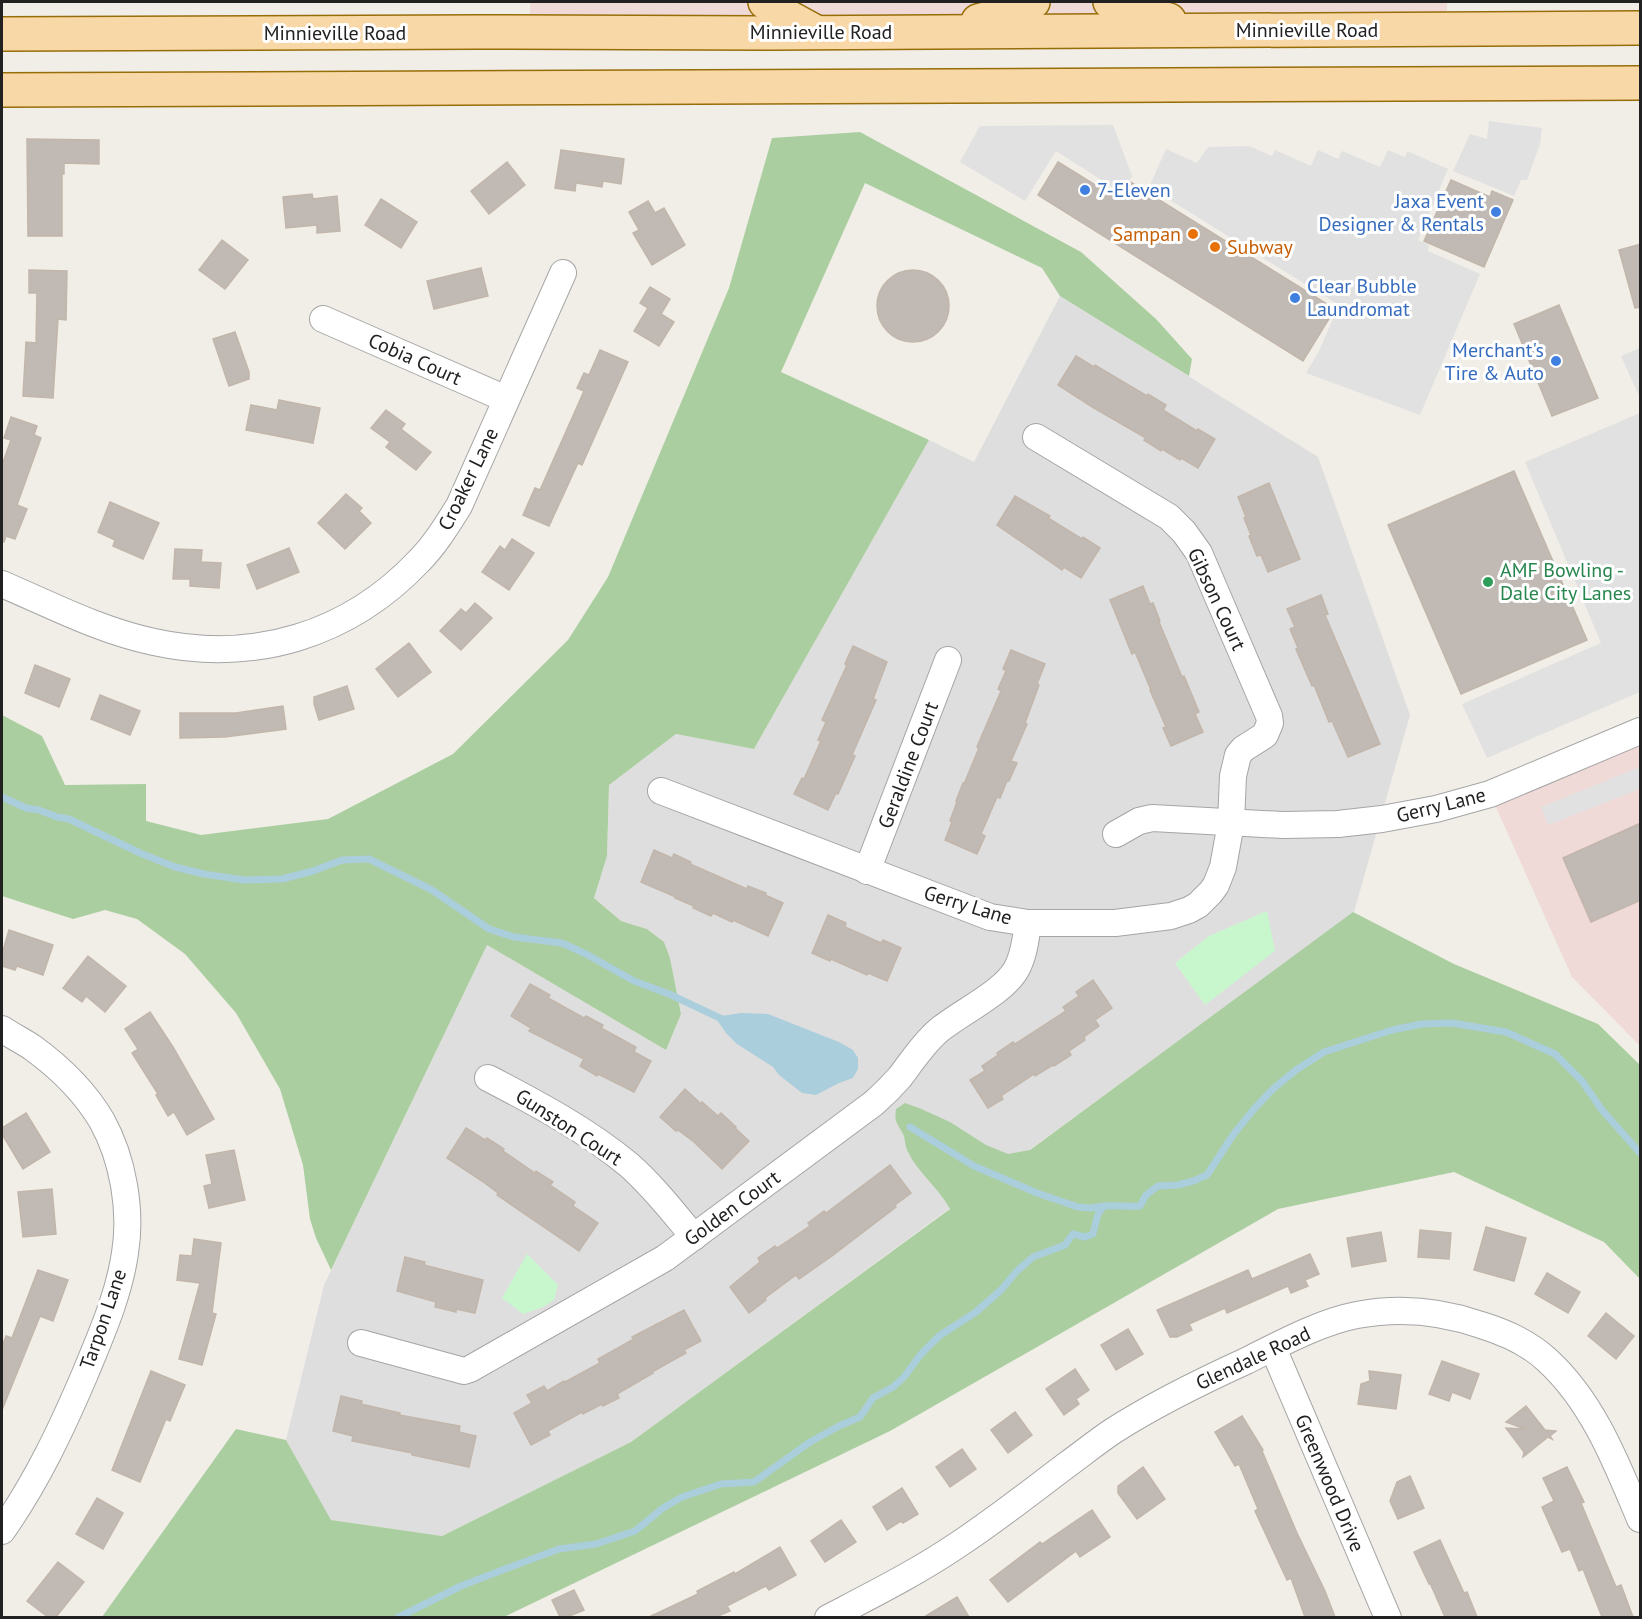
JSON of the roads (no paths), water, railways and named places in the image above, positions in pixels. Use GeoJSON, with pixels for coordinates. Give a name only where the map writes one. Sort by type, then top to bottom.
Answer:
{"type":"FeatureCollection","features":[{"type":"Feature","properties":{"kind":"main road"},"geometry":{"type":"LineString","coordinates":[[765,2],[818,32]]}},
{"type":"Feature","properties":{"kind":"main road"},"geometry":{"type":"LineString","coordinates":[[946,31],[1015,10],[1033,2]]}},
{"type":"Feature","properties":{"kind":"main road"},"geometry":{"type":"LineString","coordinates":[[1110,2],[1205,30]]}},
{"type":"Feature","properties":{"kind":"main road"},"geometry":{"type":"LineString","coordinates":[[1560,28],[1641,4]]}},
{"type":"Feature","properties":{"kind":"main road","name":"Minnieville Road"},"geometry":{"type":"LineString","coordinates":[[2,34],[1641,28]]}},
{"type":"Feature","properties":{"kind":"main road"},"geometry":{"type":"LineString","coordinates":[[2,90],[1635,85]]}},
{"type":"Feature","properties":{"kind":"street","name":"Croaker Lane"},"geometry":{"type":"LineString","coordinates":[[2,584],[124,634],[183,648],[220,651],[258,648],[294,640],[331,626],[387,591],[420,561],[439,537],[459,506],[563,273]]}},
{"type":"Feature","properties":{"kind":"street","name":"Cobia Court"},"geometry":{"type":"LineString","coordinates":[[323,319],[506,399]]}},
{"type":"Feature","properties":{"kind":"street","name":"Gibson Court"},"geometry":{"type":"LineString","coordinates":[[1036,437],[1169,517],[1184,532],[1199,553],[1270,723],[1265,735],[1243,749],[1238,755],[1235,763],[1231,823]]}},
{"type":"Feature","properties":{"kind":"street","name":"Geraldine Court"},"geometry":{"type":"LineString","coordinates":[[867,871],[948,660]]}},
{"type":"Feature","properties":{"kind":"street","name":"Gerry Lane"},"geometry":{"type":"LineString","coordinates":[[1116,834],[1139,821],[1152,818],[1283,825],[1338,824],[1437,809],[1490,794],[1641,731]]}},
{"type":"Feature","properties":{"kind":"street","name":"Gerry Lane"},"geometry":{"type":"LineString","coordinates":[[661,791],[990,917],[1028,923],[1115,923],[1171,916],[1189,910],[1198,905],[1211,892],[1220,877],[1231,823]]}},
{"type":"Feature","properties":{"kind":"street","name":"Golden Court"},"geometry":{"type":"LineString","coordinates":[[361,1343],[464,1371],[665,1258],[874,1103],[939,1030],[1003,984],[1017,968],[1028,923]]}},
{"type":"Feature","properties":{"kind":"street","name":"Tarpon Lane"},"geometry":{"type":"LineString","coordinates":[[2,1029],[32,1048],[61,1071],[86,1097],[102,1121],[116,1152],[124,1184],[127,1218],[126,1252],[119,1285],[99,1341],[60,1430],[24,1500],[2,1531]]}},
{"type":"Feature","properties":{"kind":"street","name":"Gunston Court"},"geometry":{"type":"LineString","coordinates":[[488,1078],[529,1099],[590,1137],[629,1165],[657,1193],[694,1237]]}},
{"type":"Feature","properties":{"kind":"street","name":"Glendale Road"},"geometry":{"type":"LineString","coordinates":[[828,1617],[895,1584],[957,1545],[1110,1433],[1147,1410],[1325,1325],[1355,1315],[1387,1311],[1420,1311],[1456,1316],[1497,1330],[1546,1359],[1571,1386],[1592,1416],[1641,1519]]}},
{"type":"Feature","properties":{"kind":"street","name":"Greenwood Drive"},"geometry":{"type":"LineString","coordinates":[[1273,1348],[1388,1617]]}},
{"type":"Feature","properties":{"kind":"water"},"geometry":{"type":"Polygon","coordinates":[[[741,1013],[768,1014],[839,1042],[853,1050],[858,1058],[858,1069],[853,1078],[816,1095],[802,1093],[779,1075],[773,1067],[737,1044],[715,1017],[741,1013]]]}},
{"type":"Feature","properties":{"kind":"waterway"},"geometry":{"type":"LineString","coordinates":[[2,797],[26,808],[69,819],[175,867],[204,874],[244,880],[282,879],[342,860],[369,859],[432,890],[489,929],[514,937],[562,943],[634,981],[669,994],[724,1020]]}},
{"type":"Feature","properties":{"kind":"waterway"},"geometry":{"type":"LineString","coordinates":[[397,1618],[461,1586],[559,1549],[596,1544],[635,1531],[663,1508],[682,1497],[721,1484],[754,1482],[810,1442],[860,1417],[873,1398],[893,1387],[904,1377],[921,1354],[939,1336],[976,1312],[1033,1257],[1065,1245],[1073,1234],[1085,1237],[1093,1234],[1098,1214],[1104,1206],[1140,1206],[1146,1195],[1158,1186],[1178,1185],[1207,1175],[1233,1135],[1273,1089],[1296,1070],[1324,1052],[1392,1030],[1422,1024],[1452,1023],[1506,1032],[1555,1054],[1582,1081],[1602,1110],[1640,1153]]}},
{"type":"Feature","properties":{"kind":"waterway"},"geometry":{"type":"LineString","coordinates":[[910,1127],[974,1166],[1037,1193],[1078,1207],[1104,1206]]}},
{"type":"Feature","properties":{"kind":"place","name":"7-Eleven"},"geometry":{"type":"Point","coordinates":[1085,190]}},
{"type":"Feature","properties":{"kind":"place","name":"Jaxa Event Designer & Rentals"},"geometry":{"type":"Point","coordinates":[1496,212]}},
{"type":"Feature","properties":{"kind":"place","name":"Sampan"},"geometry":{"type":"Point","coordinates":[1193,234]}},
{"type":"Feature","properties":{"kind":"place","name":"Subway"},"geometry":{"type":"Point","coordinates":[1215,247]}},
{"type":"Feature","properties":{"kind":"place","name":"Clear Bubble Laundromat"},"geometry":{"type":"Point","coordinates":[1295,298]}},
{"type":"Feature","properties":{"kind":"place","name":"Merchant's Tire & Auto"},"geometry":{"type":"Point","coordinates":[1556,361]}},
{"type":"Feature","properties":{"kind":"place","name":"AMF Bowling - Dale City Lanes"},"geometry":{"type":"Point","coordinates":[1488,582]}}]}
